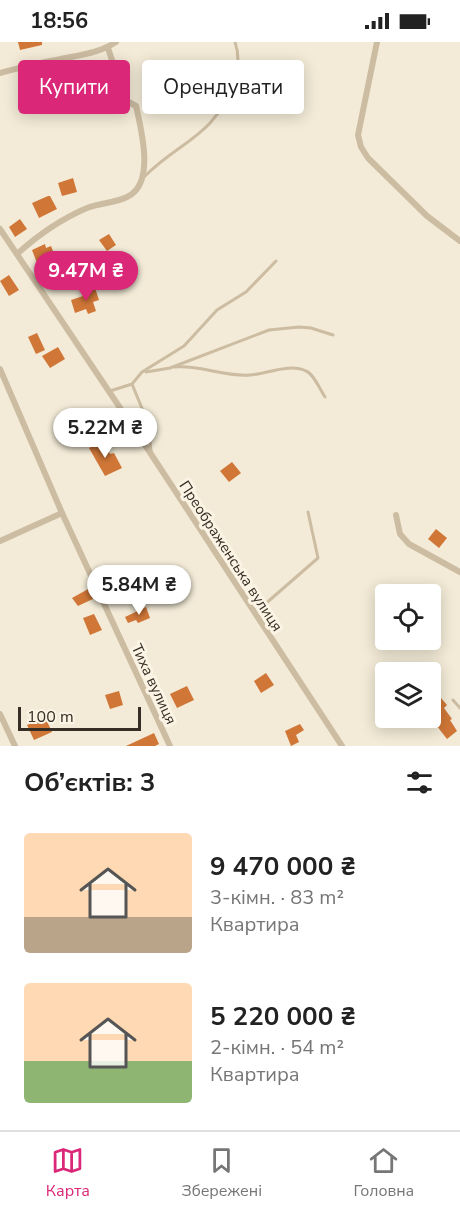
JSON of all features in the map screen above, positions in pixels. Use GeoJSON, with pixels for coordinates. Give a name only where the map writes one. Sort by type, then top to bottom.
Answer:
{"type":"FeatureCollection","features":[{"type":"Feature","properties":{"kind":"street"},"geometry":{"type":"LineString","coordinates":[[0,73],[23,66],[91,53],[108,48],[116,42]]}},
{"type":"Feature","properties":{"kind":"street"},"geometry":{"type":"LineString","coordinates":[[377,42],[358,135],[361,147],[368,158],[427,216],[460,241]]}},
{"type":"Feature","properties":{"kind":"street"},"geometry":{"type":"LineString","coordinates":[[16,254],[61,222],[87,208],[126,198],[135,192],[140,181],[144,165],[142,130],[136,106],[125,100],[108,48]]}},
{"type":"Feature","properties":{"kind":"street","name":"Преображенська вулиця"},"geometry":{"type":"LineString","coordinates":[[0,229],[151,454],[342,746]]}},
{"type":"Feature","properties":{"kind":"street","name":"Тиха вулиця"},"geometry":{"type":"LineString","coordinates":[[0,369],[62,513],[170,746]]}},
{"type":"Feature","properties":{"kind":"street"},"geometry":{"type":"LineString","coordinates":[[0,541],[62,513]]}},
{"type":"Feature","properties":{"kind":"street"},"geometry":{"type":"LineString","coordinates":[[396,515],[400,534],[410,544],[460,572]]}},
{"type":"Feature","properties":{"kind":"street"},"geometry":{"type":"LineString","coordinates":[[0,714],[15,746]]}},
{"type":"Feature","properties":{"kind":"lane"},"geometry":{"type":"LineString","coordinates":[[140,181],[158,162],[191,142],[217,116],[226,103],[239,65],[235,42]]}},
{"type":"Feature","properties":{"kind":"lane"},"geometry":{"type":"LineString","coordinates":[[109,392],[132,384],[142,372],[184,346],[217,310],[246,292],[276,261]]}},
{"type":"Feature","properties":{"kind":"lane"},"geometry":{"type":"LineString","coordinates":[[170,368],[269,330],[299,327],[333,335]]}},
{"type":"Feature","properties":{"kind":"lane"},"geometry":{"type":"LineString","coordinates":[[142,372],[190,366],[221,373],[250,375],[276,370],[305,370],[310,373],[325,397]]}},
{"type":"Feature","properties":{"kind":"lane"},"geometry":{"type":"LineString","coordinates":[[132,384],[148,423],[151,454]]}},
{"type":"Feature","properties":{"kind":"lane"},"geometry":{"type":"LineString","coordinates":[[255,614],[318,558],[308,512]]}},
{"type":"Feature","properties":{"kind":"lane"},"geometry":{"type":"LineString","coordinates":[[453,700],[460,708]]}},
{"type":"Feature","properties":{"kind":"building"},"geometry":{"type":"Polygon","coordinates":[[[18,42],[42,42],[42,45],[20,50],[18,42]]]}},
{"type":"Feature","properties":{"kind":"building"},"geometry":{"type":"Polygon","coordinates":[[[73,178],[77,192],[62,196],[58,183],[73,178]]]}},
{"type":"Feature","properties":{"kind":"building"},"geometry":{"type":"Polygon","coordinates":[[[48,196],[57,209],[39,218],[32,203],[48,196]]]}},
{"type":"Feature","properties":{"kind":"building"},"geometry":{"type":"Polygon","coordinates":[[[20,219],[27,229],[15,237],[9,227],[20,219]]]}},
{"type":"Feature","properties":{"kind":"building"},"geometry":{"type":"Polygon","coordinates":[[[109,234],[116,245],[107,251],[99,240],[109,234]]]}},
{"type":"Feature","properties":{"kind":"building"},"geometry":{"type":"Polygon","coordinates":[[[45,244],[46,248],[51,246],[55,256],[37,263],[32,250],[45,244]]]}},
{"type":"Feature","properties":{"kind":"building"},"geometry":{"type":"Polygon","coordinates":[[[9,275],[19,290],[9,296],[0,281],[9,275]]]}},
{"type":"Feature","properties":{"kind":"building"},"geometry":{"type":"Polygon","coordinates":[[[95,288],[99,300],[93,302],[96,311],[88,314],[86,309],[75,313],[71,300],[86,295],[85,292],[95,288]]]}},
{"type":"Feature","properties":{"kind":"building"},"geometry":{"type":"Polygon","coordinates":[[[37,333],[45,350],[36,354],[28,337],[37,333]]]}},
{"type":"Feature","properties":{"kind":"building"},"geometry":{"type":"Polygon","coordinates":[[[58,347],[65,359],[50,368],[42,356],[58,347]]]}},
{"type":"Feature","properties":{"kind":"building"},"geometry":{"type":"Polygon","coordinates":[[[104,441],[110,454],[114,453],[122,468],[105,476],[89,448],[104,441]]]}},
{"type":"Feature","properties":{"kind":"building"},"geometry":{"type":"Polygon","coordinates":[[[232,462],[241,473],[229,482],[220,471],[232,462]]]}},
{"type":"Feature","properties":{"kind":"building"},"geometry":{"type":"Polygon","coordinates":[[[436,529],[447,538],[439,548],[428,539],[436,529]]]}},
{"type":"Feature","properties":{"kind":"building"},"geometry":{"type":"Polygon","coordinates":[[[90,588],[95,598],[78,606],[72,598],[90,588]]]}},
{"type":"Feature","properties":{"kind":"building"},"geometry":{"type":"Polygon","coordinates":[[[146,607],[150,618],[138,623],[136,620],[128,623],[125,617],[146,607]]]}},
{"type":"Feature","properties":{"kind":"building"},"geometry":{"type":"Polygon","coordinates":[[[94,614],[102,630],[90,635],[83,618],[94,614]]]}},
{"type":"Feature","properties":{"kind":"building"},"geometry":{"type":"Polygon","coordinates":[[[266,673],[274,685],[261,693],[254,681],[266,673]]]}},
{"type":"Feature","properties":{"kind":"building"},"geometry":{"type":"Polygon","coordinates":[[[187,686],[194,700],[177,708],[170,694],[187,686]]]}},
{"type":"Feature","properties":{"kind":"building"},"geometry":{"type":"Polygon","coordinates":[[[119,691],[123,705],[110,709],[105,695],[119,691]]]}},
{"type":"Feature","properties":{"kind":"building"},"geometry":{"type":"Polygon","coordinates":[[[441,698],[447,705],[444,708],[457,731],[447,739],[438,728],[441,728],[441,698]]]}},
{"type":"Feature","properties":{"kind":"building"},"geometry":{"type":"Polygon","coordinates":[[[45,717],[52,732],[34,740],[27,725],[45,717]]]}},
{"type":"Feature","properties":{"kind":"building"},"geometry":{"type":"Polygon","coordinates":[[[300,724],[304,730],[296,735],[299,742],[291,746],[285,731],[300,724]]]}},
{"type":"Feature","properties":{"kind":"building"},"geometry":{"type":"Polygon","coordinates":[[[154,733],[159,744],[155,746],[126,746],[154,733]]]}}]}
